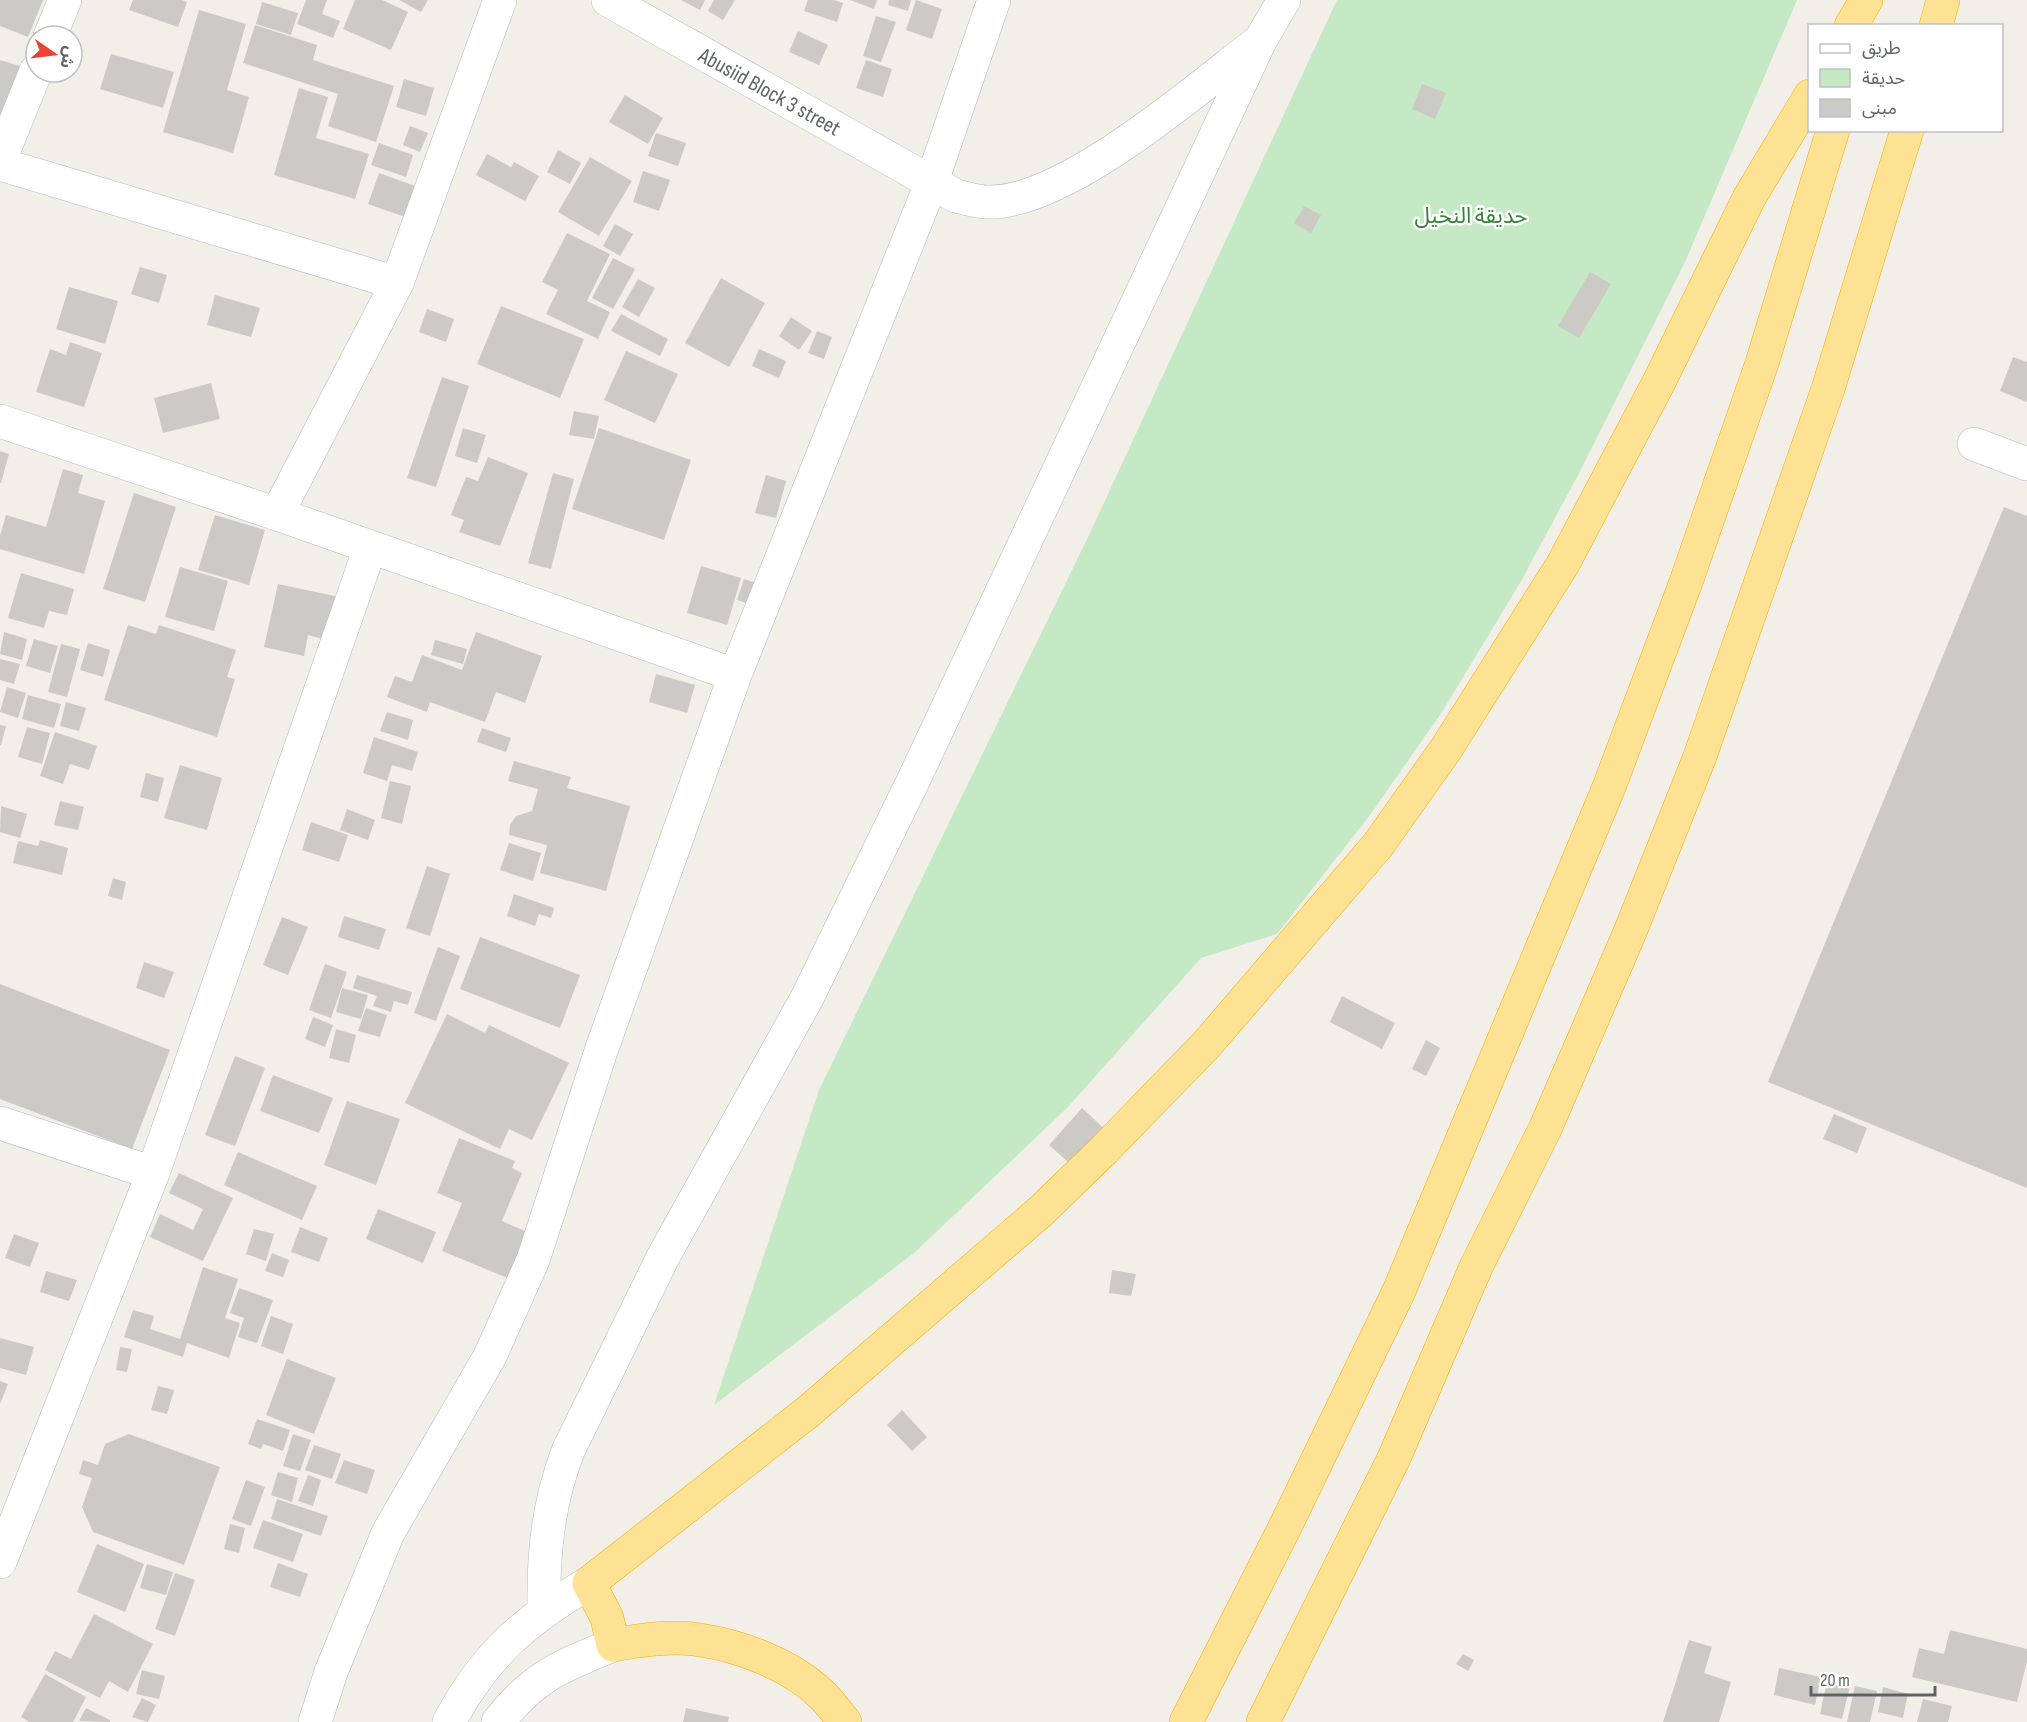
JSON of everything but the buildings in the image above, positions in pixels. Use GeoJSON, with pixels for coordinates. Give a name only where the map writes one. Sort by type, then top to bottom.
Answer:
{"type":"FeatureCollection","features":[{"type":"Feature","properties":{"kind":"highway"},"geometry":{"type":"LineString","coordinates":[[1852,24],[1866,0]]}},
{"type":"Feature","properties":{"kind":"highway"},"geometry":{"type":"LineString","coordinates":[[1864,24],[1871,0]]}},
{"type":"Feature","properties":{"kind":"highway"},"geometry":{"type":"LineString","coordinates":[[1937,24],[1943,0]]}},
{"type":"Feature","properties":{"kind":"highway"},"geometry":{"type":"LineString","coordinates":[[845,1722],[821,1694],[792,1673],[746,1652],[699,1639],[648,1640],[613,1645],[604,1610],[589,1583],[809,1411],[1041,1211],[1106,1149],[1207,1044],[1378,845],[1446,748],[1563,564],[1659,382],[1749,198],[1808,98]]}},
{"type":"Feature","properties":{"kind":"highway"},"geometry":{"type":"LineString","coordinates":[[1186,1722],[1286,1525],[1399,1291],[1609,787],[1686,582],[1762,363],[1832,132]]}},
{"type":"Feature","properties":{"kind":"highway"},"geometry":{"type":"LineString","coordinates":[[1263,1722],[1394,1458],[1476,1267],[1545,1129],[1630,932],[1698,759],[1828,389],[1906,132]]}},
{"type":"Feature","properties":{"kind":"street"},"geometry":{"type":"LineString","coordinates":[[55,24],[65,0]]}},
{"type":"Feature","properties":{"kind":"street"},"geometry":{"type":"LineString","coordinates":[[277,514],[397,283],[500,0]]}},
{"type":"Feature","properties":{"kind":"street","name":"Abusiid Block 3 street"},"geometry":{"type":"LineString","coordinates":[[608,0],[956,196],[988,202],[1041,192],[1110,153],[1260,41]]}},
{"type":"Feature","properties":{"kind":"street"},"geometry":{"type":"LineString","coordinates":[[315,1722],[331,1672],[388,1533],[490,1356],[533,1260],[601,1051],[735,675],[932,181],[994,0]]}},
{"type":"Feature","properties":{"kind":"street"},"geometry":{"type":"LineString","coordinates":[[544,1610],[543,1562],[548,1519],[556,1483],[568,1451],[663,1257],[807,998],[915,777],[1260,41],[1284,0]]}},
{"type":"Feature","properties":{"kind":"street"},"geometry":{"type":"LineString","coordinates":[[31,84],[0,162],[397,283]]}},
{"type":"Feature","properties":{"kind":"street"},"geometry":{"type":"LineString","coordinates":[[0,421],[277,514],[735,675]]}},
{"type":"Feature","properties":{"kind":"street"},"geometry":{"type":"LineString","coordinates":[[1974,444],[2027,464]]}},
{"type":"Feature","properties":{"kind":"street"},"geometry":{"type":"LineString","coordinates":[[0,1562],[153,1173],[370,548]]}},
{"type":"Feature","properties":{"kind":"street"},"geometry":{"type":"LineString","coordinates":[[0,1123],[153,1173]]}},
{"type":"Feature","properties":{"kind":"street"},"geometry":{"type":"LineString","coordinates":[[449,1722],[465,1693],[502,1646],[544,1610],[589,1583]]}},
{"type":"Feature","properties":{"kind":"street"},"geometry":{"type":"LineString","coordinates":[[498,1722],[528,1688],[552,1670],[613,1645]]}},
{"type":"Feature","properties":{"kind":"green space","name":"حديقة النخيل"},"geometry":{"type":"Polygon","coordinates":[[[1337,0],[1797,0],[1685,262],[1577,477],[1520,583],[1442,712],[1370,815],[1277,934],[1201,958],[1067,1108],[914,1253],[714,1405],[819,1090],[1090,533],[1337,0]]]}}]}
